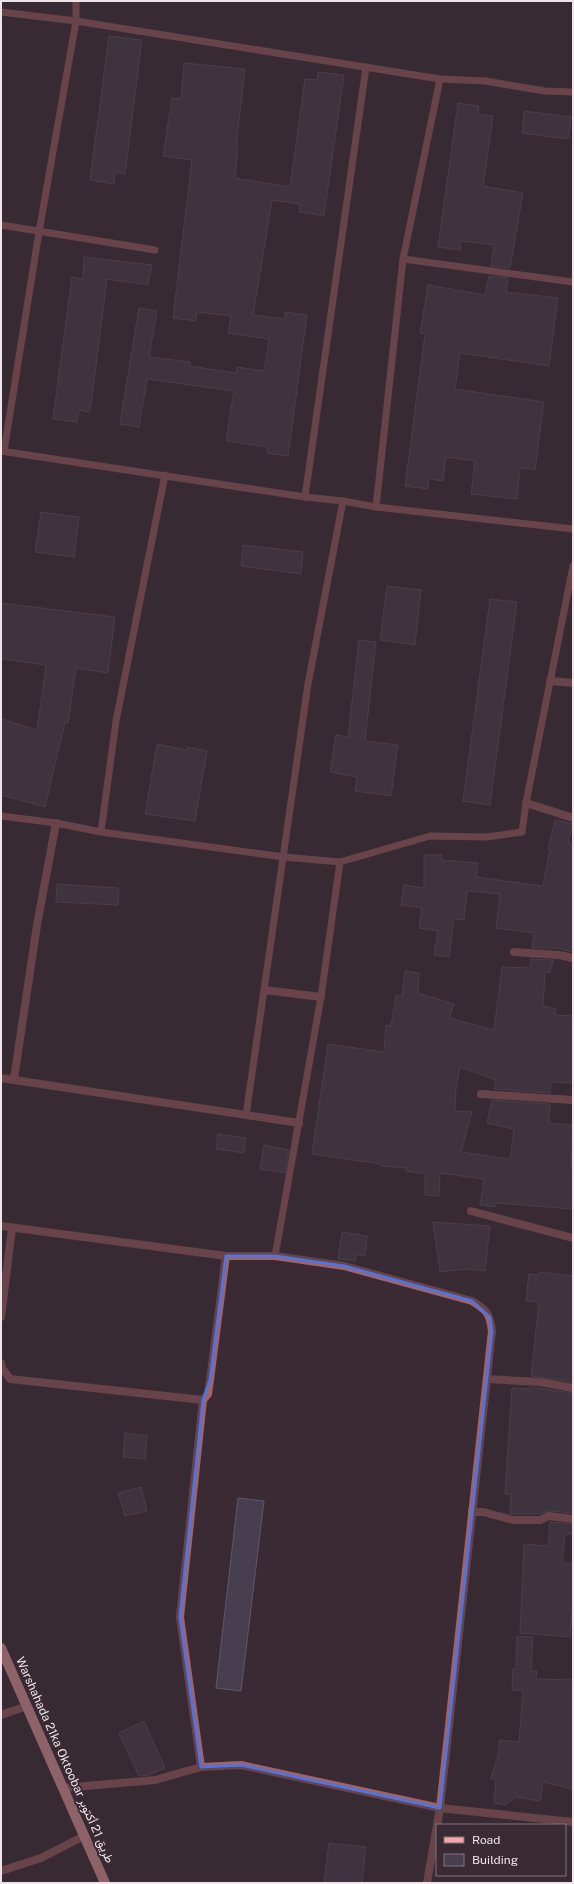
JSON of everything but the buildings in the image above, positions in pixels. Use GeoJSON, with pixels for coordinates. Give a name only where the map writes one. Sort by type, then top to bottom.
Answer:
{"type":"FeatureCollection","features":[{"type":"Feature","properties":{"kind":"main road","name":"Warshahada 21ka Oktoobar طريق 21 أكتوبر"},"geometry":{"type":"LineString","coordinates":[[1,1648],[105,1883]]}},
{"type":"Feature","properties":{"kind":"street"},"geometry":{"type":"LineString","coordinates":[[550,681],[573,683]]}},
{"type":"Feature","properties":{"kind":"street"},"geometry":{"type":"LineString","coordinates":[[526,803],[573,818]]}},
{"type":"Feature","properties":{"kind":"street"},"geometry":{"type":"LineString","coordinates":[[14,1079],[37,925],[56,823]]}},
{"type":"Feature","properties":{"kind":"street"},"geometry":{"type":"LineString","coordinates":[[514,952],[559,955],[573,958]]}},
{"type":"Feature","properties":{"kind":"street"},"geometry":{"type":"LineString","coordinates":[[266,990],[321,997]]}},
{"type":"Feature","properties":{"kind":"street"},"geometry":{"type":"LineString","coordinates":[[1,1078],[299,1123]]}},
{"type":"Feature","properties":{"kind":"street"},"geometry":{"type":"LineString","coordinates":[[481,1094],[573,1100]]}},
{"type":"Feature","properties":{"kind":"street"},"geometry":{"type":"LineString","coordinates":[[471,1211],[573,1238]]}},
{"type":"Feature","properties":{"kind":"street"},"geometry":{"type":"LineString","coordinates":[[1,1226],[226,1256],[275,1256],[344,1266],[472,1301],[484,1309],[490,1317],[492,1331],[487,1380],[437,1824]]}},
{"type":"Feature","properties":{"kind":"street"},"geometry":{"type":"LineString","coordinates":[[1,1317],[12,1228]]}},
{"type":"Feature","properties":{"kind":"street"},"geometry":{"type":"LineString","coordinates":[[201,1767],[180,1617],[203,1400],[208,1394],[226,1256]]}},
{"type":"Feature","properties":{"kind":"street"},"geometry":{"type":"LineString","coordinates":[[1,1363],[2,1368],[10,1379],[203,1400]]}},
{"type":"Feature","properties":{"kind":"street"},"geometry":{"type":"LineString","coordinates":[[487,1380],[540,1382],[573,1388]]}},
{"type":"Feature","properties":{"kind":"street"},"geometry":{"type":"LineString","coordinates":[[472,1512],[483,1512],[513,1520],[540,1520],[549,1516],[573,1519]]}},
{"type":"Feature","properties":{"kind":"street"},"geometry":{"type":"LineString","coordinates":[[1,1715],[27,1706]]}},
{"type":"Feature","properties":{"kind":"street"},"geometry":{"type":"LineString","coordinates":[[63,1788],[154,1780],[201,1767],[241,1765],[440,1808],[573,1822]]}},
{"type":"Feature","properties":{"kind":"street"},"geometry":{"type":"LineString","coordinates":[[427,1883],[436,1831]]}},
{"type":"Feature","properties":{"kind":"street"},"geometry":{"type":"LineString","coordinates":[[1,1871],[41,1858],[84,1836]]}},
{"type":"Feature","properties":{"kind":"lane"},"geometry":{"type":"LineString","coordinates":[[76,1],[76,21],[2,451],[376,507],[573,528]]}},
{"type":"Feature","properties":{"kind":"lane"},"geometry":{"type":"LineString","coordinates":[[1,12],[76,21],[440,79],[484,81],[545,91],[573,92]]}},
{"type":"Feature","properties":{"kind":"lane"},"geometry":{"type":"LineString","coordinates":[[305,497],[366,67]]}},
{"type":"Feature","properties":{"kind":"lane"},"geometry":{"type":"LineString","coordinates":[[376,507],[403,259],[440,79]]}},
{"type":"Feature","properties":{"kind":"lane"},"geometry":{"type":"LineString","coordinates":[[1,225],[155,250]]}},
{"type":"Feature","properties":{"kind":"lane"},"geometry":{"type":"LineString","coordinates":[[403,259],[573,282]]}},
{"type":"Feature","properties":{"kind":"lane"},"geometry":{"type":"LineString","coordinates":[[101,832],[116,721],[164,475]]}},
{"type":"Feature","properties":{"kind":"lane"},"geometry":{"type":"LineString","coordinates":[[246,1114],[266,990],[308,684],[344,501]]}},
{"type":"Feature","properties":{"kind":"lane"},"geometry":{"type":"LineString","coordinates":[[1,816],[284,858],[340,862],[430,836],[487,838],[522,832],[526,803],[573,566]]}},
{"type":"Feature","properties":{"kind":"lane"},"geometry":{"type":"LineString","coordinates":[[275,1256],[321,997],[340,862]]}},
{"type":"Feature","properties":{"kind":"highlighted area"},"geometry":{"type":"Polygon","coordinates":[[[226,1256],[275,1256],[344,1266],[472,1301],[490,1317],[492,1331],[440,1808],[241,1765],[201,1767],[180,1617],[203,1400],[210,1380],[226,1256]]]}}]}
